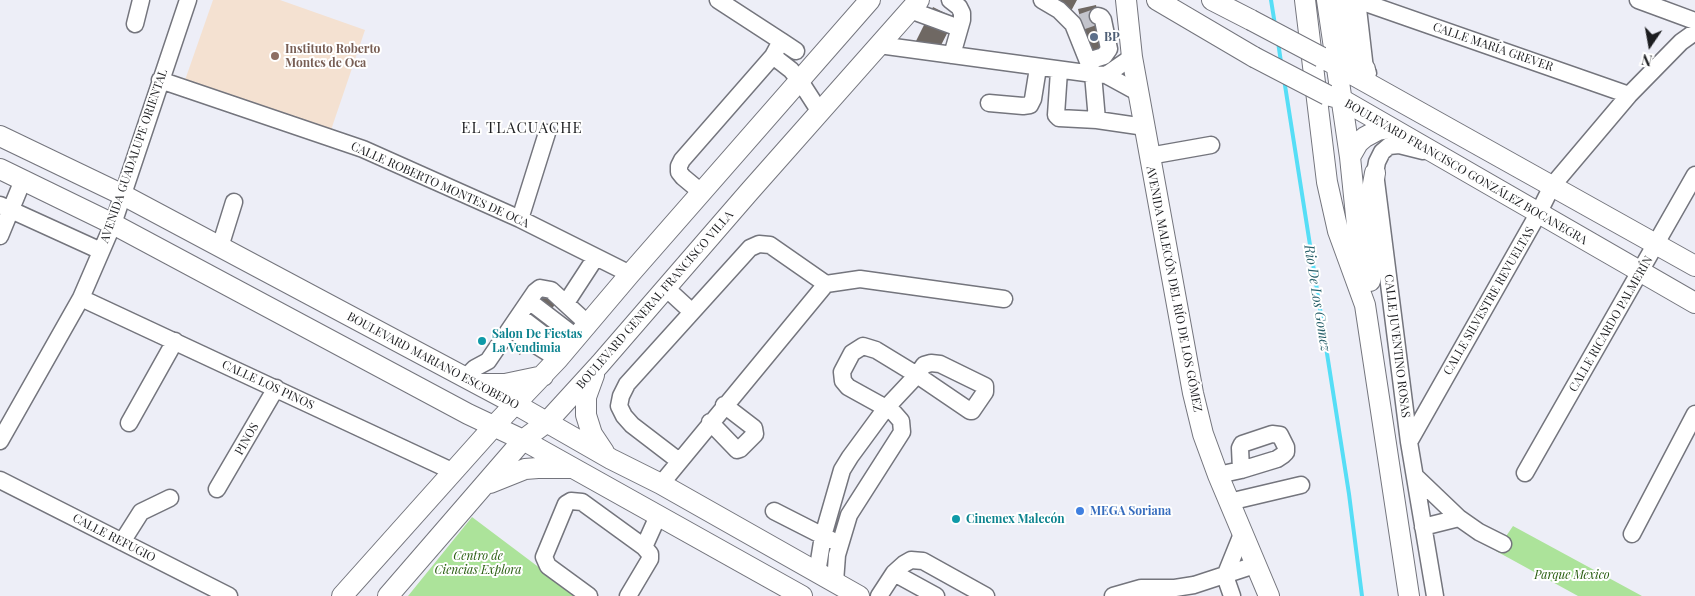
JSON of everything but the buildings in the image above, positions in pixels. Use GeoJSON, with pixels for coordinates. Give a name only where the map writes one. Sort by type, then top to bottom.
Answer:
{"type":"FeatureCollection","features":[{"type":"Feature","properties":{"kind":"main road"},"geometry":{"type":"LineString","coordinates":[[342,596],[494,426],[543,376],[701,192],[870,0]]}},
{"type":"Feature","properties":{"kind":"main road","name":"AVENIDA MALECÓN DEL RÍO DE LOS GÓMEZ"},"geometry":{"type":"LineString","coordinates":[[1126,0],[1132,57],[1193,393],[1203,434],[1218,475],[1268,596]]}},
{"type":"Feature","properties":{"kind":"main road","name":"BOULEVARD FRANCISCO GONZÁLEZ BOCANEGRA"},"geometry":{"type":"LineString","coordinates":[[1158,0],[1254,57],[1334,97],[1390,128],[1695,303]]}},
{"type":"Feature","properties":{"kind":"main road"},"geometry":{"type":"LineString","coordinates":[[1212,0],[1329,61],[1695,266]]}},
{"type":"Feature","properties":{"kind":"main road"},"geometry":{"type":"LineString","coordinates":[[1305,0],[1324,159],[1332,209],[1365,306]]}},
{"type":"Feature","properties":{"kind":"main road"},"geometry":{"type":"LineString","coordinates":[[1327,0],[1329,61],[1334,97],[1350,157],[1365,306],[1409,596]]}},
{"type":"Feature","properties":{"kind":"main road"},"geometry":{"type":"LineString","coordinates":[[1342,0],[1345,38],[1348,47],[1352,56],[1365,69]]}},
{"type":"Feature","properties":{"kind":"main road","name":"BOULEVARD GENERAL FRANCISCO VILLA"},"geometry":{"type":"LineString","coordinates":[[388,596],[523,440],[547,422],[667,289],[749,192],[915,5]]}},
{"type":"Feature","properties":{"kind":"main road"},"geometry":{"type":"LineString","coordinates":[[1350,157],[1358,143],[1365,136],[1378,130],[1390,128]]}},
{"type":"Feature","properties":{"kind":"main road","name":"BOULEVARD MARIANO ESCOBEDO"},"geometry":{"type":"LineString","coordinates":[[0,136],[123,195],[515,404],[860,596]]}},
{"type":"Feature","properties":{"kind":"main road"},"geometry":{"type":"LineString","coordinates":[[0,169],[113,224],[445,401],[523,440],[802,596]]}},
{"type":"Feature","properties":{"kind":"main road"},"geometry":{"type":"LineString","coordinates":[[1365,306],[1373,264],[1371,206],[1372,184],[1375,173]]}},
{"type":"Feature","properties":{"kind":"main road"},"geometry":{"type":"LineString","coordinates":[[600,364],[586,397],[586,415],[594,439],[611,459]]}},
{"type":"Feature","properties":{"kind":"main road"},"geometry":{"type":"LineString","coordinates":[[470,381],[505,384],[543,376]]}},
{"type":"Feature","properties":{"kind":"main road"},"geometry":{"type":"LineString","coordinates":[[486,485],[525,470],[575,468]]}},
{"type":"Feature","properties":{"kind":"street"},"geometry":{"type":"LineString","coordinates":[[135,24],[141,0]]}},
{"type":"Feature","properties":{"kind":"street","name":"AVENIDA GUADALUPE ORIENTAL"},"geometry":{"type":"LineString","coordinates":[[0,441],[81,298],[113,224],[188,0]]}},
{"type":"Feature","properties":{"kind":"street"},"geometry":{"type":"LineString","coordinates":[[718,0],[796,51]]}},
{"type":"Feature","properties":{"kind":"street"},"geometry":{"type":"LineString","coordinates":[[950,0],[959,7],[962,13],[952,52]]}},
{"type":"Feature","properties":{"kind":"street"},"geometry":{"type":"LineString","coordinates":[[1042,0],[1061,5],[1077,23],[1095,70],[1097,120]]}},
{"type":"Feature","properties":{"kind":"street"},"geometry":{"type":"LineString","coordinates":[[1357,0],[1365,69],[1372,78],[1441,114],[1449,121],[1454,132]]}},
{"type":"Feature","properties":{"kind":"street","name":"CALLE MARÍA GREVER"},"geometry":{"type":"LineString","coordinates":[[1357,0],[1629,95]]}},
{"type":"Feature","properties":{"kind":"street"},"geometry":{"type":"LineString","coordinates":[[1638,0],[1695,21]]}},
{"type":"Feature","properties":{"kind":"street"},"geometry":{"type":"LineString","coordinates":[[915,5],[959,28]]}},
{"type":"Feature","properties":{"kind":"street"},"geometry":{"type":"LineString","coordinates":[[1095,70],[1109,48],[1103,20],[1098,16]]}},
{"type":"Feature","properties":{"kind":"street","name":"CALLE SILVESTRE REVUELTAS"},"geometry":{"type":"LineString","coordinates":[[1409,442],[1552,186],[1629,95],[1682,42],[1695,32]]}},
{"type":"Feature","properties":{"kind":"street"},"geometry":{"type":"LineString","coordinates":[[884,39],[1038,68],[1059,70],[1095,70],[1132,57]]}},
{"type":"Feature","properties":{"kind":"street"},"geometry":{"type":"LineString","coordinates":[[701,192],[679,172],[682,160],[774,56],[781,41]]}},
{"type":"Feature","properties":{"kind":"street"},"geometry":{"type":"LineString","coordinates":[[774,56],[791,70],[820,112]]}},
{"type":"Feature","properties":{"kind":"street"},"geometry":{"type":"LineString","coordinates":[[989,103],[1030,105],[1033,99],[1038,68]]}},
{"type":"Feature","properties":{"kind":"street"},"geometry":{"type":"LineString","coordinates":[[1059,70],[1056,115],[1060,118],[1097,120],[1145,127]]}},
{"type":"Feature","properties":{"kind":"street"},"geometry":{"type":"LineString","coordinates":[[1095,70],[1139,93]]}},
{"type":"Feature","properties":{"kind":"street","name":"CALLE ROBERTO MONTES DE OCA"},"geometry":{"type":"LineString","coordinates":[[160,80],[363,149],[520,219],[630,274]]}},
{"type":"Feature","properties":{"kind":"street"},"geometry":{"type":"LineString","coordinates":[[520,219],[546,133]]}},
{"type":"Feature","properties":{"kind":"street"},"geometry":{"type":"LineString","coordinates":[[1149,156],[1211,145]]}},
{"type":"Feature","properties":{"kind":"street","name":"CALLE JUVENTINO ROSAS"},"geometry":{"type":"LineString","coordinates":[[1435,154],[1399,145],[1389,146],[1382,152],[1377,162],[1375,173],[1409,442],[1435,596]]}},
{"type":"Feature","properties":{"kind":"street","name":"CALLE RICARDO PALMERÍN"},"geometry":{"type":"LineString","coordinates":[[1525,473],[1695,175]]}},
{"type":"Feature","properties":{"kind":"street"},"geometry":{"type":"LineString","coordinates":[[0,236],[6,208],[23,180]]}},
{"type":"Feature","properties":{"kind":"street"},"geometry":{"type":"LineString","coordinates":[[220,247],[234,202]]}},
{"type":"Feature","properties":{"kind":"street"},"geometry":{"type":"LineString","coordinates":[[6,208],[101,251]]}},
{"type":"Feature","properties":{"kind":"street"},"geometry":{"type":"LineString","coordinates":[[679,461],[632,425],[624,416],[619,406],[621,396],[627,384],[750,248],[758,244],[770,245],[826,284]]}},
{"type":"Feature","properties":{"kind":"street"},"geometry":{"type":"LineString","coordinates":[[566,303],[596,257]]}},
{"type":"Feature","properties":{"kind":"street"},"geometry":{"type":"LineString","coordinates":[[661,484],[724,405],[826,284],[860,279],[1004,299]]}},
{"type":"Feature","properties":{"kind":"street"},"geometry":{"type":"LineString","coordinates":[[470,381],[475,368],[488,361],[540,288],[551,290],[566,303],[572,343]]}},
{"type":"Feature","properties":{"kind":"street"},"geometry":{"type":"LineString","coordinates":[[667,289],[692,312]]}},
{"type":"Feature","properties":{"kind":"street","name":"CALLE LOS PINOS"},"geometry":{"type":"LineString","coordinates":[[81,298],[454,472]]}},
{"type":"Feature","properties":{"kind":"street"},"geometry":{"type":"LineString","coordinates":[[529,301],[572,343]]}},
{"type":"Feature","properties":{"kind":"street"},"geometry":{"type":"LineString","coordinates":[[515,322],[572,343]]}},
{"type":"Feature","properties":{"kind":"street"},"geometry":{"type":"LineString","coordinates":[[129,423],[175,341]]}},
{"type":"Feature","properties":{"kind":"street"},"geometry":{"type":"LineString","coordinates":[[826,577],[823,536],[831,503],[846,463],[886,408],[917,375],[876,350],[863,346],[852,353],[842,372],[843,381],[848,387],[886,408],[901,421],[902,432],[849,516],[840,545],[826,577]]}},
{"type":"Feature","properties":{"kind":"street","name":"PINOS"},"geometry":{"type":"LineString","coordinates":[[217,489],[276,388]]}},
{"type":"Feature","properties":{"kind":"street"},"geometry":{"type":"LineString","coordinates":[[710,422],[737,450],[755,434],[754,428],[724,405]]}},
{"type":"Feature","properties":{"kind":"street"},"geometry":{"type":"LineString","coordinates":[[1632,534],[1695,414]]}},
{"type":"Feature","properties":{"kind":"street"},"geometry":{"type":"LineString","coordinates":[[1218,475],[1242,470]]}},
{"type":"Feature","properties":{"kind":"street"},"geometry":{"type":"LineString","coordinates":[[1416,476],[1459,518],[1479,532],[1503,544]]}},
{"type":"Feature","properties":{"kind":"street","name":"CALLE REFUGIO"},"geometry":{"type":"LineString","coordinates":[[0,480],[229,596]]}},
{"type":"Feature","properties":{"kind":"street"},"geometry":{"type":"LineString","coordinates":[[1229,502],[1301,485]]}},
{"type":"Feature","properties":{"kind":"street"},"geometry":{"type":"LineString","coordinates":[[122,542],[141,512],[170,498]]}},
{"type":"Feature","properties":{"kind":"street"},"geometry":{"type":"LineString","coordinates":[[589,596],[548,566],[544,557],[566,504],[571,501],[582,502],[644,547],[650,554],[650,559],[628,596]]}},
{"type":"Feature","properties":{"kind":"street"},"geometry":{"type":"LineString","coordinates":[[831,503],[849,516]]}},
{"type":"Feature","properties":{"kind":"street"},"geometry":{"type":"LineString","coordinates":[[774,511],[840,545]]}},
{"type":"Feature","properties":{"kind":"street"},"geometry":{"type":"LineString","coordinates":[[644,547],[658,516]]}},
{"type":"Feature","properties":{"kind":"street"},"geometry":{"type":"LineString","coordinates":[[1423,527],[1459,518]]}},
{"type":"Feature","properties":{"kind":"street"},"geometry":{"type":"LineString","coordinates":[[1232,596],[1225,576],[1242,534]]}},
{"type":"Feature","properties":{"kind":"street"},"geometry":{"type":"LineString","coordinates":[[879,596],[894,573],[912,560],[923,561],[986,596]]}},
{"type":"Feature","properties":{"kind":"street"},"geometry":{"type":"LineString","coordinates":[[1113,596],[1141,588],[1166,592],[1225,576],[1256,565]]}},
{"type":"Feature","properties":{"kind":"street"},"geometry":{"type":"LineString","coordinates":[[894,573],[936,596]]}},
{"type":"Feature","properties":{"kind":"shaded area","name":"Instituto Roberto Montes de Oca"},"geometry":{"type":"Polygon","coordinates":[[[213,0],[280,0],[365,30],[330,133],[184,83],[213,0]]]}},
{"type":"Feature","properties":{"kind":"green space","name":"Centro de Ciencias Explora"},"geometry":{"type":"Polygon","coordinates":[[[472,517],[577,596],[408,596],[472,517]]]}},
{"type":"Feature","properties":{"kind":"green space","name":"Parque Mexico"},"geometry":{"type":"Polygon","coordinates":[[[1513,526],[1642,596],[1578,596],[1496,551],[1513,526]]]}},
{"type":"Feature","properties":{"kind":"waterway","name":"Rio De Los Gomez"},"geometry":{"type":"LineString","coordinates":[[1271,0],[1275,25]]}},
{"type":"Feature","properties":{"kind":"waterway","name":"Rio De Los Gomez"},"geometry":{"type":"LineString","coordinates":[[1278,42],[1281,62]]}},
{"type":"Feature","properties":{"kind":"waterway","name":"Rio De Los Gomez"},"geometry":{"type":"LineString","coordinates":[[1284,79],[1349,494],[1362,596]]}},
{"type":"Feature","properties":{"kind":"tunnel"},"geometry":{"type":"LineString","coordinates":[[1081,22],[1098,16]]}},
{"type":"Feature","properties":{"kind":"place","name":"BP"},"geometry":{"type":"Point","coordinates":[1094,37]}},
{"type":"Feature","properties":{"kind":"place","name":"Instituto Roberto Montes de Oca"},"geometry":{"type":"Point","coordinates":[275,56]}},
{"type":"Feature","properties":{"kind":"place","name":"Salon De Fiestas La Vendimia"},"geometry":{"type":"Point","coordinates":[482,341]}},
{"type":"Feature","properties":{"kind":"place","name":"MEGA Soriana"},"geometry":{"type":"Point","coordinates":[1080,511]}},
{"type":"Feature","properties":{"kind":"place","name":"Cinemex Malecón"},"geometry":{"type":"Point","coordinates":[956,519]}},
{"type":"Feature","properties":{"kind":"district","name":"EL TLACUACHE"},"geometry":{"type":"Point","coordinates":[522,128]}}]}
